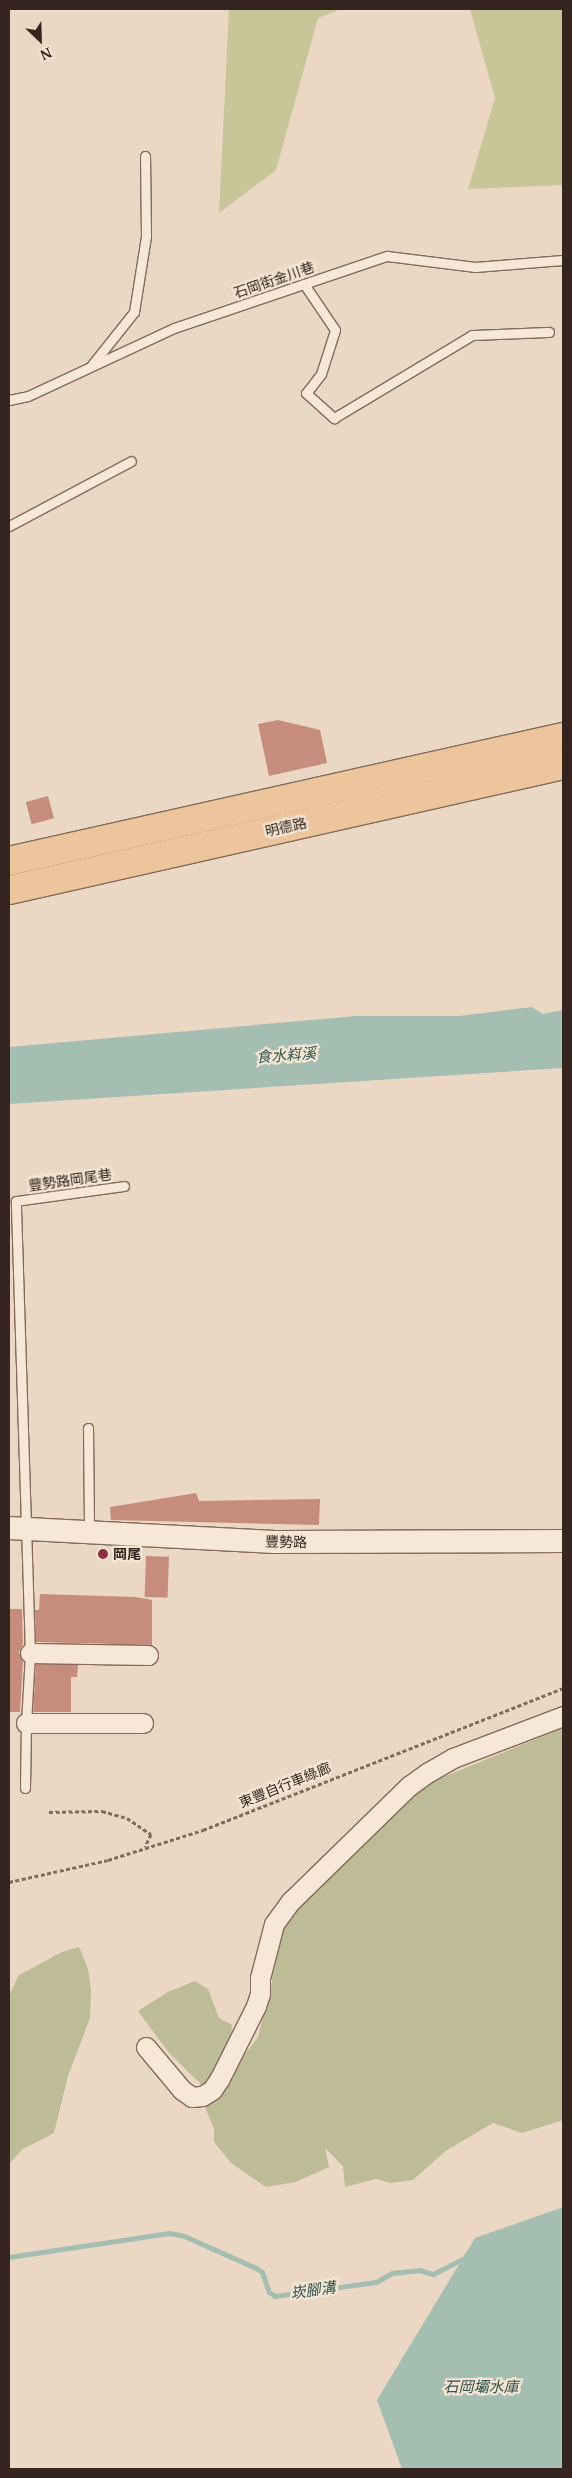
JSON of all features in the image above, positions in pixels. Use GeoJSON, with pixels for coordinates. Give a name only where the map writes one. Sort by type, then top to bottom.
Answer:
{"type":"FeatureCollection","features":[{"type":"Feature","properties":{"kind":"main road","name":"明德路"},"geometry":{"type":"LineString","coordinates":[[9,861],[563,737]]}},
{"type":"Feature","properties":{"kind":"main road","name":"明德路"},"geometry":{"type":"LineString","coordinates":[[9,890],[563,765]]}},
{"type":"Feature","properties":{"kind":"street","name":"豐勢路"},"geometry":{"type":"LineString","coordinates":[[18,1527],[275,1542],[563,1542]]}},
{"type":"Feature","properties":{"kind":"street"},"geometry":{"type":"LineString","coordinates":[[30,1653],[148,1655]]}},
{"type":"Feature","properties":{"kind":"street"},"geometry":{"type":"LineString","coordinates":[[146,2047],[182,2090],[192,2097],[202,2096],[212,2090],[220,2078],[256,2006],[260,1994],[260,1978],[274,1924],[291,1901],[409,1786],[427,1773],[453,1758],[563,1716]]}},
{"type":"Feature","properties":{"kind":"street"},"geometry":{"type":"LineString","coordinates":[[26,1723],[143,1723]]}},
{"type":"Feature","properties":{"kind":"lane"},"geometry":{"type":"LineString","coordinates":[[89,368],[134,312],[146,236],[145,156]]}},
{"type":"Feature","properties":{"kind":"lane","name":"石岡街金川巷"},"geometry":{"type":"LineString","coordinates":[[9,400],[28,396],[174,328],[387,256],[475,267],[563,260]]}},
{"type":"Feature","properties":{"kind":"lane"},"geometry":{"type":"LineString","coordinates":[[304,284],[335,330],[321,374],[306,393],[334,418],[472,335],[550,332]]}},
{"type":"Feature","properties":{"kind":"lane"},"geometry":{"type":"LineString","coordinates":[[9,526],[131,461]]}},
{"type":"Feature","properties":{"kind":"lane","name":"豐勢路岡尾巷"},"geometry":{"type":"LineString","coordinates":[[18,1527],[16,1201],[124,1186]]}},
{"type":"Feature","properties":{"kind":"lane"},"geometry":{"type":"LineString","coordinates":[[88,1428],[89,1532]]}},
{"type":"Feature","properties":{"kind":"lane"},"geometry":{"type":"LineString","coordinates":[[18,1527],[30,1653],[25,1788]]}},
{"type":"Feature","properties":{"kind":"path","name":"東豐自行車綠廊"},"geometry":{"type":"LineString","coordinates":[[9,1882],[108,1860],[203,1830],[563,1688]]}},
{"type":"Feature","properties":{"kind":"path"},"geometry":{"type":"LineString","coordinates":[[49,1812],[102,1811],[127,1818],[151,1834],[145,1848]]}},
{"type":"Feature","properties":{"kind":"shaded area"},"geometry":{"type":"Polygon","coordinates":[[[229,9],[341,9],[318,18],[276,170],[219,213],[229,9]]]}},
{"type":"Feature","properties":{"kind":"shaded area"},"geometry":{"type":"Polygon","coordinates":[[[470,9],[563,9],[563,185],[468,189],[495,98],[470,9]]]}},
{"type":"Feature","properties":{"kind":"shaded area"},"geometry":{"type":"Polygon","coordinates":[[[563,1728],[563,2120],[522,2133],[493,2123],[447,2150],[413,2180],[390,2183],[376,2179],[345,2187],[343,2166],[325,2148],[329,2167],[296,2182],[266,2187],[231,2163],[214,2142],[214,2129],[205,2107],[258,2037],[272,1983],[272,1952],[280,1928],[293,1906],[360,1843],[431,1782],[563,1728]]]}},
{"type":"Feature","properties":{"kind":"shaded area"},"geometry":{"type":"Polygon","coordinates":[[[79,1947],[88,1969],[91,1990],[90,2018],[68,2076],[54,2133],[23,2149],[9,2164],[9,1996],[19,1975],[62,1952],[79,1947]]]}},
{"type":"Feature","properties":{"kind":"shaded area"},"geometry":{"type":"Polygon","coordinates":[[[195,1981],[208,1989],[219,2018],[232,2025],[229,2062],[206,2089],[169,2053],[138,2011],[168,1992],[195,1981]]]}},
{"type":"Feature","properties":{"kind":"water","name":"食水嵙溪"},"geometry":{"type":"Polygon","coordinates":[[[532,1007],[543,1014],[563,1010],[563,1068],[9,1104],[9,1047],[356,1016],[459,1016],[532,1007]]]}},
{"type":"Feature","properties":{"kind":"water","name":"石岡壩水庫"},"geometry":{"type":"Polygon","coordinates":[[[563,2207],[563,2469],[402,2469],[377,2400],[475,2238],[563,2207]]]}},
{"type":"Feature","properties":{"kind":"building"},"geometry":{"type":"Polygon","coordinates":[[[278,720],[320,730],[327,763],[269,776],[258,724],[278,720]]]}},
{"type":"Feature","properties":{"kind":"building"},"geometry":{"type":"Polygon","coordinates":[[[48,796],[54,818],[32,824],[26,802],[48,796]]]}},
{"type":"Feature","properties":{"kind":"building"},"geometry":{"type":"Polygon","coordinates":[[[196,1493],[199,1501],[320,1499],[319,1525],[111,1520],[110,1507],[196,1493]]]}},
{"type":"Feature","properties":{"kind":"building"},"geometry":{"type":"Polygon","coordinates":[[[146,1556],[169,1557],[168,1598],[145,1597],[146,1556]]]}},
{"type":"Feature","properties":{"kind":"building"},"geometry":{"type":"Polygon","coordinates":[[[40,1594],[136,1597],[152,1600],[152,1645],[36,1642],[35,1610],[39,1610],[40,1594]]]}},
{"type":"Feature","properties":{"kind":"building"},"geometry":{"type":"Polygon","coordinates":[[[9,1609],[22,1609],[23,1644],[19,1652],[23,1662],[20,1712],[9,1712],[9,1609]]]}},
{"type":"Feature","properties":{"kind":"building"},"geometry":{"type":"Polygon","coordinates":[[[36,1664],[78,1665],[77,1677],[71,1677],[71,1712],[33,1712],[36,1664]]]}},
{"type":"Feature","properties":{"kind":"waterway","name":"崁腳溝"},"geometry":{"type":"LineString","coordinates":[[9,2257],[169,2233],[184,2236],[256,2268],[262,2272],[269,2292],[275,2296],[376,2282],[392,2273],[419,2270],[433,2274],[467,2257]]}},
{"type":"Feature","properties":{"kind":"place","name":"岡尾"},"geometry":{"type":"Point","coordinates":[103,1554]}}]}
